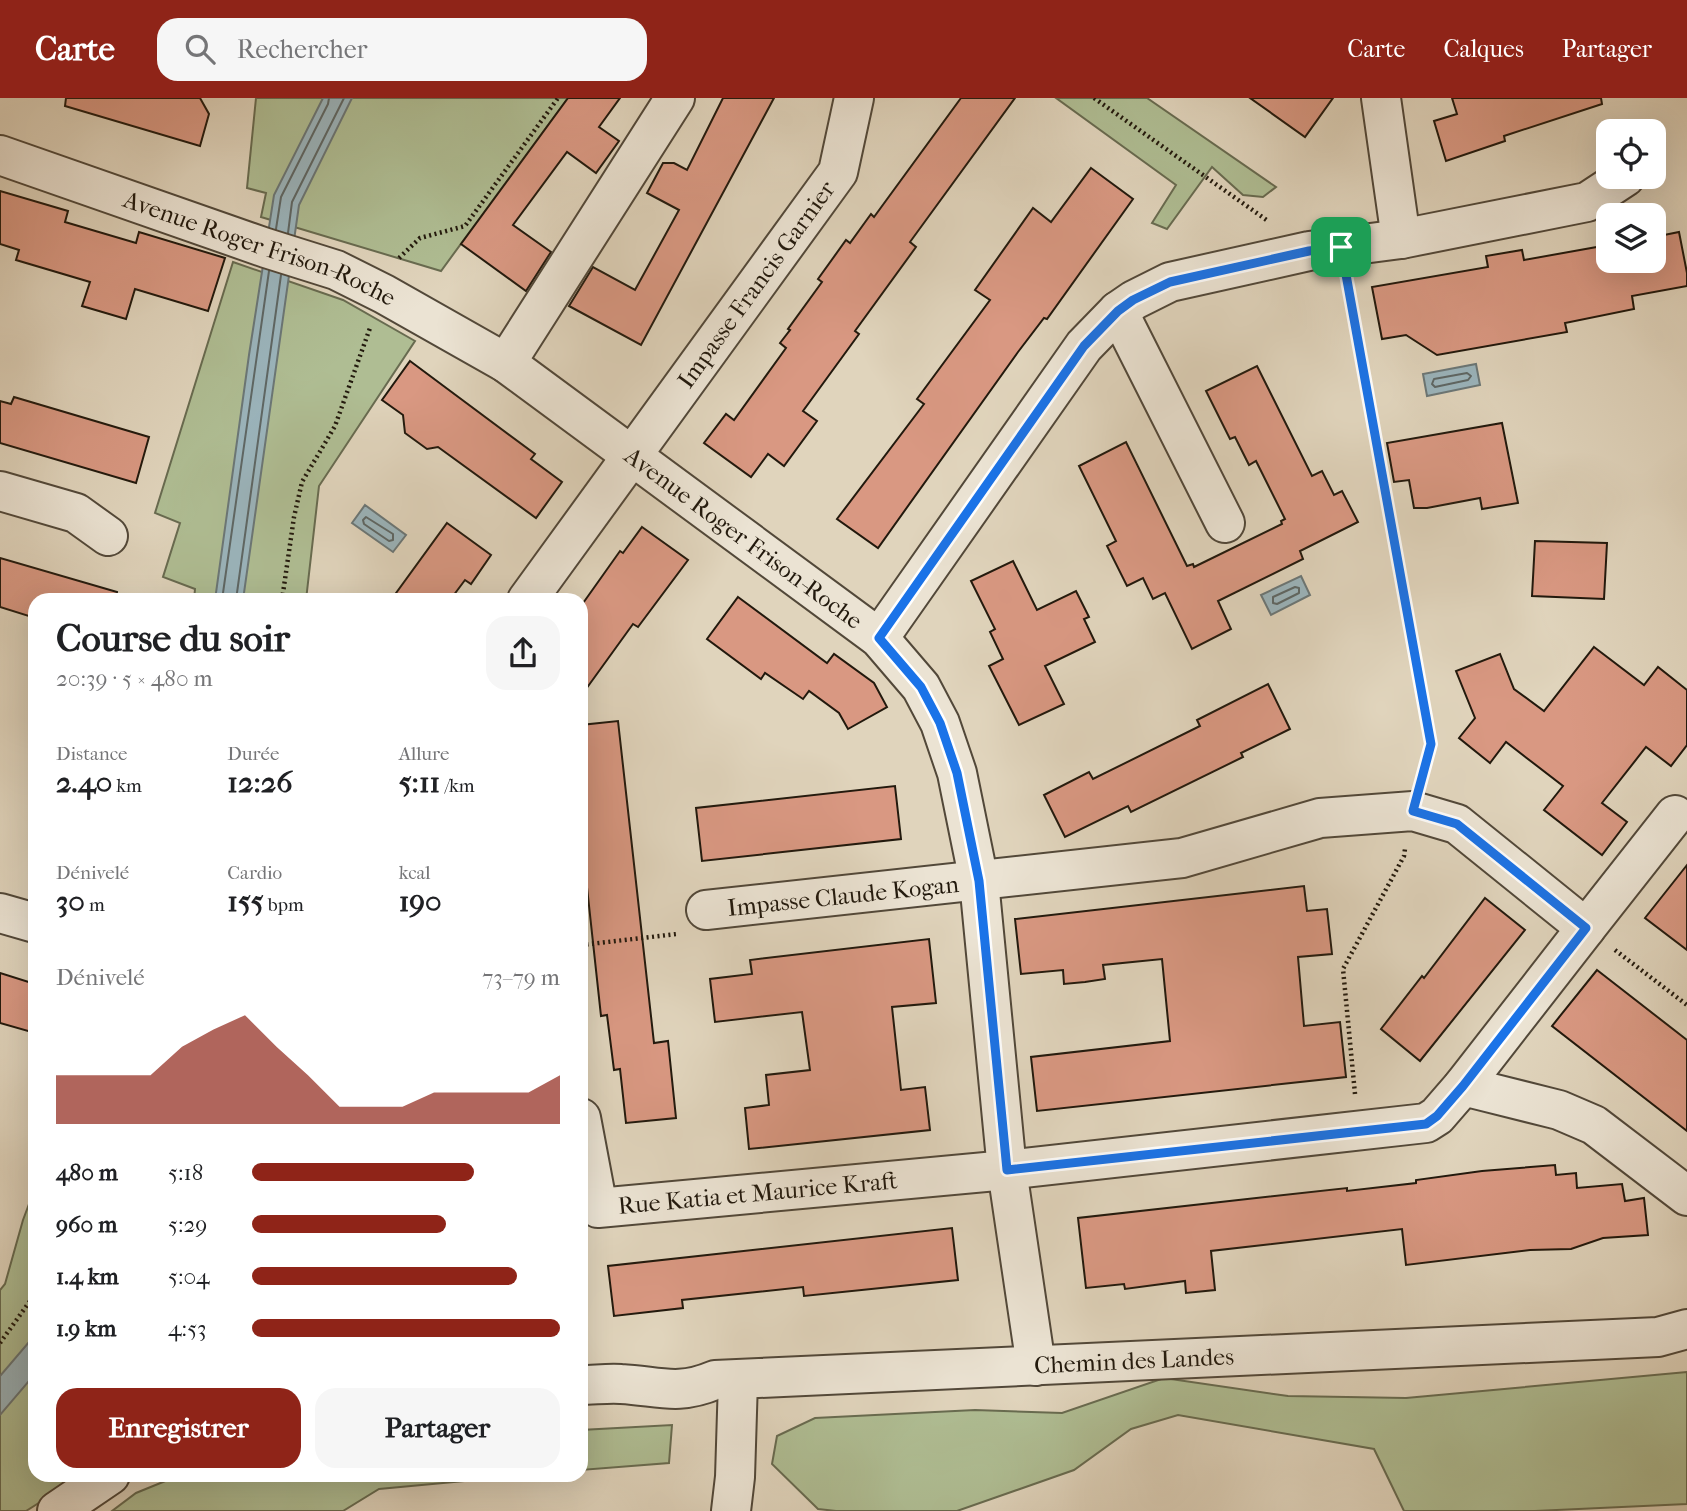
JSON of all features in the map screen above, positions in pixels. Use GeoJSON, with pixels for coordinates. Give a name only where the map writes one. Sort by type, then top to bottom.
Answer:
{"type":"FeatureCollection","features":[{"type":"Feature","properties":{"kind":"street"},"geometry":{"type":"LineString","coordinates":[[506,363],[675,98]]}},
{"type":"Feature","properties":{"kind":"street","name":"Impasse Francis Garnier"},"geometry":{"type":"LineString","coordinates":[[632,457],[838,172],[854,98]]}},
{"type":"Feature","properties":{"kind":"street"},"geometry":{"type":"LineString","coordinates":[[1381,98],[1401,239]]}},
{"type":"Feature","properties":{"kind":"street","name":"Avenue Roger Frison-Roche"},"geometry":{"type":"LineString","coordinates":[[0,155],[336,270],[506,363],[879,638],[921,687],[940,723],[957,773],[979,881],[1007,1170],[1036,1366]]}},
{"type":"Feature","properties":{"kind":"street"},"geometry":{"type":"LineString","coordinates":[[879,638],[1084,346],[1118,311],[1133,300],[1170,282],[1325,249],[1401,239],[1587,202],[1607,189]]}},
{"type":"Feature","properties":{"kind":"street"},"geometry":{"type":"LineString","coordinates":[[1118,311],[1225,523]]}},
{"type":"Feature","properties":{"kind":"street"},"geometry":{"type":"LineString","coordinates":[[532,593],[632,457]]}},
{"type":"Feature","properties":{"kind":"street"},"geometry":{"type":"LineString","coordinates":[[0,491],[76,513],[108,536]]}},
{"type":"Feature","properties":{"kind":"street"},"geometry":{"type":"LineString","coordinates":[[1413,811],[1457,824],[1586,928]]}},
{"type":"Feature","properties":{"kind":"street","name":"Impasse Claude Kogan"},"geometry":{"type":"LineString","coordinates":[[706,910],[1182,858],[1320,818],[1413,811]]}},
{"type":"Feature","properties":{"kind":"street","name":"Rue Katia et Maurice Kraft"},"geometry":{"type":"LineString","coordinates":[[589,1209],[1007,1170],[1426,1124],[1437,1116],[1463,1086],[1675,814]]}},
{"type":"Feature","properties":{"kind":"street"},"geometry":{"type":"LineString","coordinates":[[0,913],[28,921]]}},
{"type":"Feature","properties":{"kind":"street"},"geometry":{"type":"LineString","coordinates":[[1463,1086],[1559,1110],[1594,1125],[1687,1196]]}},
{"type":"Feature","properties":{"kind":"street","name":"Chemin des Landes"},"geometry":{"type":"LineString","coordinates":[[588,1385],[621,1384],[663,1389],[695,1389],[715,1380],[1658,1337],[1687,1329]]}},
{"type":"Feature","properties":{"kind":"street"},"geometry":{"type":"LineString","coordinates":[[731,1511],[735,1478],[738,1380]]}},
{"type":"Feature","properties":{"kind":"street"},"geometry":{"type":"LineString","coordinates":[[57,1511],[100,1482]]}},
{"type":"Feature","properties":{"kind":"path"},"geometry":{"type":"LineString","coordinates":[[1094,98],[1325,249],[1431,744],[1404,856],[1343,969],[1359,1131]]}},
{"type":"Feature","properties":{"kind":"path"},"geometry":{"type":"LineString","coordinates":[[588,944],[705,930],[706,910]]}},
{"type":"Feature","properties":{"kind":"path"},"geometry":{"type":"LineString","coordinates":[[1586,928],[1687,1005]]}},
{"type":"Feature","properties":{"kind":"path"},"geometry":{"type":"LineString","coordinates":[[0,1343],[28,1304]]}},
{"type":"Feature","properties":{"kind":"green space"},"geometry":{"type":"Polygon","coordinates":[[[256,98],[568,98],[441,271],[261,217],[266,193],[247,188],[256,98]]]}},
{"type":"Feature","properties":{"kind":"green space"},"geometry":{"type":"Polygon","coordinates":[[[1056,98],[1147,98],[1276,187],[1263,197],[1243,195],[1212,167],[1167,229],[1152,223],[1176,185],[1056,98]]]}},
{"type":"Feature","properties":{"kind":"green space"},"geometry":{"type":"Polygon","coordinates":[[[233,262],[343,300],[415,341],[319,486],[307,593],[195,593],[195,589],[163,577],[180,523],[155,513],[233,262]]]}},
{"type":"Feature","properties":{"kind":"green space"},"geometry":{"type":"Polygon","coordinates":[[[28,1207],[28,1482],[72,1482],[26,1511],[0,1511],[0,1290],[5,1284],[28,1207]]]}},
{"type":"Feature","properties":{"kind":"green space"},"geometry":{"type":"Polygon","coordinates":[[[1687,1372],[1687,1504],[1535,1511],[1404,1511],[1374,1449],[1178,1415],[1131,1429],[1074,1470],[957,1511],[818,1509],[772,1464],[777,1436],[815,1418],[975,1410],[1062,1413],[1164,1378],[1288,1396],[1406,1398],[1687,1372]]]}},
{"type":"Feature","properties":{"kind":"green space"},"geometry":{"type":"Polygon","coordinates":[[[672,1425],[669,1463],[588,1469],[588,1430],[672,1425]]]}},
{"type":"Feature","properties":{"kind":"green space"},"geometry":{"type":"Polygon","coordinates":[[[163,1482],[454,1482],[379,1489],[343,1511],[112,1511],[136,1493],[163,1482]]]}},
{"type":"Feature","properties":{"kind":"water"},"geometry":{"type":"Polygon","coordinates":[[[323,98],[352,98],[299,205],[244,593],[216,593],[249,355],[274,195],[323,98]]]}},
{"type":"Feature","properties":{"kind":"water"},"geometry":{"type":"Polygon","coordinates":[[[1476,364],[1480,385],[1427,396],[1423,374],[1476,364]]]}},
{"type":"Feature","properties":{"kind":"water"},"geometry":{"type":"Polygon","coordinates":[[[365,505],[406,535],[393,552],[352,523],[365,505]]]}},
{"type":"Feature","properties":{"kind":"water"},"geometry":{"type":"Polygon","coordinates":[[[1301,576],[1310,595],[1271,615],[1261,595],[1301,576]]]}},
{"type":"Feature","properties":{"kind":"water"},"geometry":{"type":"Polygon","coordinates":[[[28,1343],[28,1382],[0,1415],[0,1376],[28,1343]]]}},
{"type":"Feature","properties":{"kind":"building"},"geometry":{"type":"Polygon","coordinates":[[[66,98],[200,98],[209,114],[200,146],[65,106],[66,98]]]}},
{"type":"Feature","properties":{"kind":"building"},"geometry":{"type":"Polygon","coordinates":[[[568,98],[620,98],[599,127],[619,141],[596,173],[567,152],[513,225],[551,252],[526,291],[461,244],[568,98]]]}},
{"type":"Feature","properties":{"kind":"building"},"geometry":{"type":"Polygon","coordinates":[[[723,98],[774,98],[641,345],[569,306],[593,267],[635,290],[679,210],[647,193],[663,163],[674,163],[687,170],[723,98]]]}},
{"type":"Feature","properties":{"kind":"building"},"geometry":{"type":"Polygon","coordinates":[[[961,98],[1015,98],[910,242],[916,247],[855,331],[859,334],[803,411],[817,421],[784,466],[768,454],[751,477],[704,443],[726,414],[734,420],[786,348],[780,343],[822,282],[818,279],[846,240],[850,243],[871,214],[874,217],[961,98]]]}},
{"type":"Feature","properties":{"kind":"building"},"geometry":{"type":"Polygon","coordinates":[[[1250,98],[1333,98],[1305,137],[1250,98]]]}},
{"type":"Feature","properties":{"kind":"building"},"geometry":{"type":"Polygon","coordinates":[[[1452,98],[1601,98],[1602,104],[1504,136],[1505,141],[1446,161],[1434,121],[1457,114],[1452,98]]]}},
{"type":"Feature","properties":{"kind":"building"},"geometry":{"type":"Polygon","coordinates":[[[1091,168],[1133,199],[1047,319],[1044,318],[1018,352],[878,548],[837,519],[924,404],[917,399],[990,300],[975,290],[1033,208],[1051,222],[1091,168]]]}},
{"type":"Feature","properties":{"kind":"building"},"geometry":{"type":"Polygon","coordinates":[[[0,191],[68,211],[65,222],[136,243],[139,232],[225,258],[208,311],[135,289],[126,319],[82,306],[90,282],[16,260],[19,250],[0,244],[0,191]]]}},
{"type":"Feature","properties":{"kind":"building"},"geometry":{"type":"Polygon","coordinates":[[[1679,232],[1687,286],[1632,296],[1634,309],[1565,323],[1567,332],[1437,355],[1406,335],[1382,339],[1372,287],[1488,267],[1486,256],[1522,250],[1524,260],[1596,247],[1596,273],[1666,273],[1666,235],[1679,232]]]}},
{"type":"Feature","properties":{"kind":"building"},"geometry":{"type":"Polygon","coordinates":[[[410,361],[535,454],[531,459],[562,482],[536,518],[438,447],[427,449],[405,433],[403,415],[382,400],[410,361]]]}},
{"type":"Feature","properties":{"kind":"building"},"geometry":{"type":"Polygon","coordinates":[[[1257,366],[1312,476],[1322,471],[1334,495],[1342,491],[1358,522],[1300,551],[1303,559],[1218,601],[1231,629],[1192,649],[1165,593],[1153,599],[1143,578],[1127,586],[1107,546],[1116,541],[1079,466],[1126,442],[1187,566],[1193,564],[1194,567],[1282,524],[1281,521],[1285,519],[1256,461],[1249,465],[1235,437],[1230,439],[1206,391],[1257,366]]]}},
{"type":"Feature","properties":{"kind":"building"},"geometry":{"type":"Polygon","coordinates":[[[14,397],[149,437],[136,483],[0,443],[0,401],[11,404],[14,397]]]}},
{"type":"Feature","properties":{"kind":"building"},"geometry":{"type":"Polygon","coordinates":[[[1502,423],[1518,503],[1482,509],[1480,498],[1414,508],[1409,480],[1394,482],[1387,443],[1502,423]]]}},
{"type":"Feature","properties":{"kind":"building"},"geometry":{"type":"Polygon","coordinates":[[[447,523],[491,555],[471,584],[465,580],[455,593],[396,593],[447,523]]]}},
{"type":"Feature","properties":{"kind":"building"},"geometry":{"type":"Polygon","coordinates":[[[642,527],[688,560],[638,627],[633,624],[588,686],[588,596],[620,551],[623,553],[642,527]]]}},
{"type":"Feature","properties":{"kind":"building"},"geometry":{"type":"Polygon","coordinates":[[[1535,541],[1607,543],[1604,599],[1532,596],[1535,541]]]}},
{"type":"Feature","properties":{"kind":"building"},"geometry":{"type":"Polygon","coordinates":[[[0,558],[117,592],[28,593],[28,616],[0,607],[0,558]]]}},
{"type":"Feature","properties":{"kind":"building"},"geometry":{"type":"Polygon","coordinates":[[[1013,561],[1037,610],[1076,591],[1089,617],[1084,619],[1095,642],[1045,666],[1064,704],[1019,725],[989,666],[1003,659],[990,632],[995,629],[971,581],[1013,561]]]}},
{"type":"Feature","properties":{"kind":"building"},"geometry":{"type":"Polygon","coordinates":[[[738,597],[827,663],[834,654],[874,683],[887,707],[848,729],[839,713],[809,691],[803,699],[765,673],[761,679],[707,639],[738,597]]]}},
{"type":"Feature","properties":{"kind":"building"},"geometry":{"type":"Polygon","coordinates":[[[1594,647],[1644,685],[1658,667],[1687,690],[1687,745],[1671,766],[1646,747],[1602,803],[1627,822],[1602,855],[1544,810],[1563,786],[1506,742],[1490,763],[1459,738],[1475,718],[1456,671],[1500,654],[1514,689],[1544,711],[1594,647]]]}},
{"type":"Feature","properties":{"kind":"building"},"geometry":{"type":"Polygon","coordinates":[[[1268,684],[1290,729],[1241,753],[1243,757],[1131,812],[1128,806],[1065,837],[1044,795],[1089,772],[1093,779],[1200,726],[1197,720],[1268,684]]]}},
{"type":"Feature","properties":{"kind":"building"},"geometry":{"type":"Polygon","coordinates":[[[618,721],[654,1043],[668,1041],[676,1118],[626,1123],[620,1069],[614,1070],[607,1015],[601,1016],[588,896],[588,724],[618,721]]]}},
{"type":"Feature","properties":{"kind":"building"},"geometry":{"type":"Polygon","coordinates":[[[895,786],[901,839],[702,861],[696,808],[895,786]]]}},
{"type":"Feature","properties":{"kind":"building"},"geometry":{"type":"Polygon","coordinates":[[[1687,865],[1687,950],[1645,918],[1687,865]]]}},
{"type":"Feature","properties":{"kind":"building"},"geometry":{"type":"Polygon","coordinates":[[[1304,886],[1307,911],[1327,909],[1332,954],[1298,957],[1304,1026],[1340,1022],[1346,1077],[1037,1111],[1031,1057],[1170,1041],[1162,959],[1103,965],[1105,979],[1085,982],[1064,984],[1063,970],[1021,974],[1015,919],[1304,886]]]}},
{"type":"Feature","properties":{"kind":"building"},"geometry":{"type":"Polygon","coordinates":[[[1485,898],[1525,930],[1420,1061],[1381,1029],[1485,898]]]}},
{"type":"Feature","properties":{"kind":"building"},"geometry":{"type":"Polygon","coordinates":[[[929,939],[936,1003],[892,1007],[901,1090],[925,1087],[930,1130],[749,1149],[745,1108],[769,1105],[766,1075],[810,1070],[802,1012],[715,1022],[710,979],[752,974],[750,960],[929,939]]]}},
{"type":"Feature","properties":{"kind":"building"},"geometry":{"type":"Polygon","coordinates":[[[1597,970],[1687,1040],[1687,1131],[1552,1026],[1597,970]]]}},
{"type":"Feature","properties":{"kind":"building"},"geometry":{"type":"Polygon","coordinates":[[[0,973],[28,982],[28,1031],[0,1023],[0,973]]]}},
{"type":"Feature","properties":{"kind":"building"},"geometry":{"type":"Polygon","coordinates":[[[1555,1165],[1556,1175],[1576,1173],[1577,1188],[1622,1184],[1625,1201],[1644,1198],[1648,1235],[1603,1238],[1571,1249],[1530,1250],[1406,1265],[1402,1229],[1211,1251],[1215,1290],[1186,1293],[1185,1281],[1125,1289],[1124,1284],[1086,1288],[1078,1218],[1347,1188],[1347,1191],[1416,1183],[1416,1180],[1482,1171],[1555,1165]]]}},
{"type":"Feature","properties":{"kind":"building"},"geometry":{"type":"Polygon","coordinates":[[[952,1228],[958,1280],[804,1296],[803,1287],[682,1300],[683,1308],[614,1316],[608,1266],[952,1228]]]}},
{"type":"Feature","properties":{"kind":"route"},"geometry":{"type":"LineString","coordinates":[[1341,247],[1431,744],[1413,811],[1457,824],[1586,928],[1463,1086],[1437,1116],[1426,1124],[1007,1170],[979,881],[957,773],[940,723],[921,687],[879,638],[1084,346],[1118,311],[1133,300],[1170,282],[1309,251],[1341,247]]}}]}
